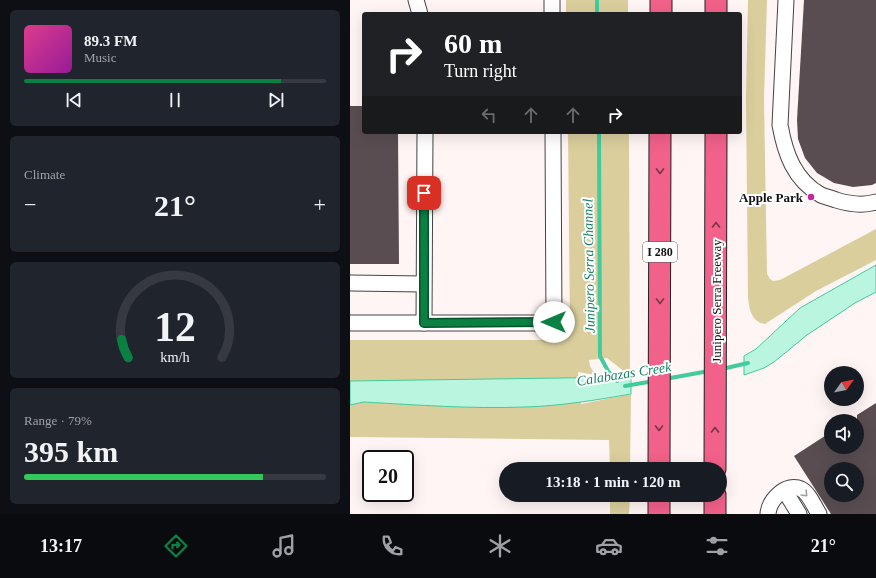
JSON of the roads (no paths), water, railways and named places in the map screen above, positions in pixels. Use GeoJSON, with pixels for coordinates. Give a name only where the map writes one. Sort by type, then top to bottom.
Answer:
{"type":"FeatureCollection","features":[{"type":"Feature","properties":{"kind":"highway"},"geometry":{"type":"LineString","coordinates":[[661,0],[661,12]]}},
{"type":"Feature","properties":{"kind":"highway"},"geometry":{"type":"LineString","coordinates":[[716,0],[716,12]]}},
{"type":"Feature","properties":{"kind":"highway","name":"I 280"},"geometry":{"type":"LineString","coordinates":[[659,462],[660,134]]}},
{"type":"Feature","properties":{"kind":"highway","name":"Junipero Serra Freeway"},"geometry":{"type":"LineString","coordinates":[[715,462],[716,134]]}},
{"type":"Feature","properties":{"kind":"highway"},"geometry":{"type":"LineString","coordinates":[[659,502],[659,514]]}},
{"type":"Feature","properties":{"kind":"highway"},"geometry":{"type":"LineString","coordinates":[[715,502],[715,514]]}},
{"type":"Feature","properties":{"kind":"lane"},"geometry":{"type":"LineString","coordinates":[[416,0],[419,12]]}},
{"type":"Feature","properties":{"kind":"lane"},"geometry":{"type":"LineString","coordinates":[[552,0],[552,12]]}},
{"type":"Feature","properties":{"kind":"lane"},"geometry":{"type":"LineString","coordinates":[[786,0],[780,125],[783,141],[790,162],[803,181],[821,195],[847,203],[870,204],[876,202]]}},
{"type":"Feature","properties":{"kind":"lane"},"geometry":{"type":"LineString","coordinates":[[424,323],[423,284],[425,134]]}},
{"type":"Feature","properties":{"kind":"lane"},"geometry":{"type":"LineString","coordinates":[[350,323],[554,322],[553,134]]}},
{"type":"Feature","properties":{"kind":"lane"},"geometry":{"type":"LineString","coordinates":[[350,283],[423,284]]}},
{"type":"Feature","properties":{"kind":"lane"},"geometry":{"type":"LineString","coordinates":[[768,514],[771,503],[779,495],[789,489],[796,488],[802,490],[808,496],[819,514]]}},
{"type":"Feature","properties":{"kind":"lane"},"geometry":{"type":"LineString","coordinates":[[788,496],[799,514]]}},
{"type":"Feature","properties":{"kind":"waterway","name":"Junipero Serra Channel"},"geometry":{"type":"LineString","coordinates":[[597,0],[597,12]]}},
{"type":"Feature","properties":{"kind":"waterway","name":"Junipero Serra Channel"},"geometry":{"type":"LineString","coordinates":[[599,134],[600,356],[608,371],[617,381]]}},
{"type":"Feature","properties":{"kind":"waterway","name":"Calabazas Creek"},"geometry":{"type":"LineString","coordinates":[[722,369],[748,363]]}},
{"type":"Feature","properties":{"kind":"waterway","name":"Calabazas Creek"},"geometry":{"type":"LineString","coordinates":[[665,379],[709,371]]}},
{"type":"Feature","properties":{"kind":"waterway","name":"Calabazas Creek"},"geometry":{"type":"LineString","coordinates":[[625,386],[654,381]]}},
{"type":"Feature","properties":{"kind":"place","name":"Apple Park"},"geometry":{"type":"Point","coordinates":[811,197]}}]}
